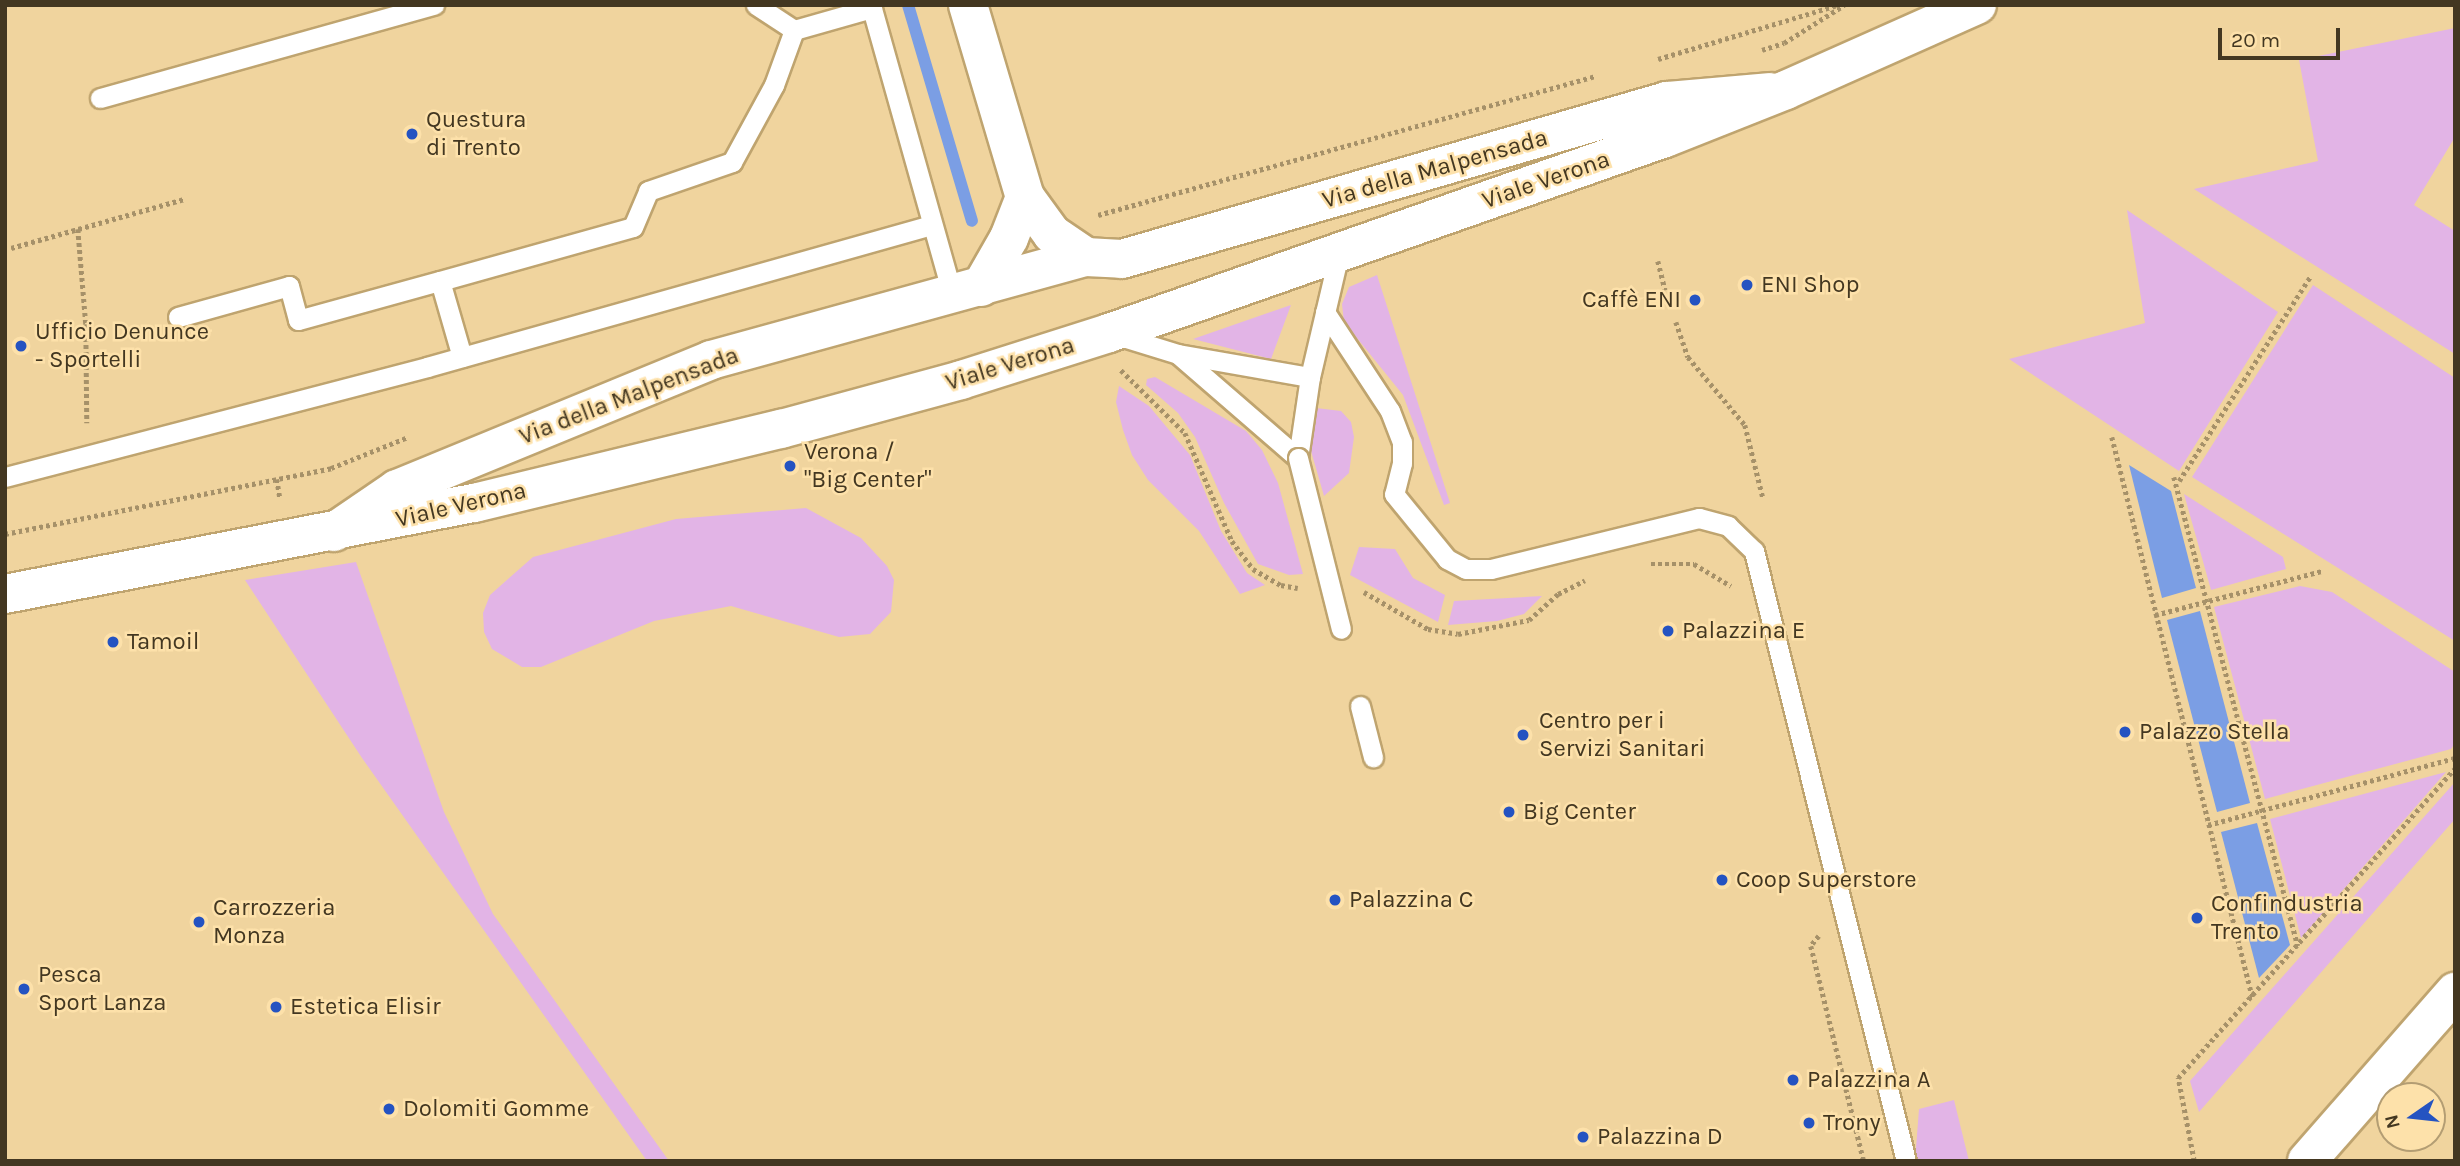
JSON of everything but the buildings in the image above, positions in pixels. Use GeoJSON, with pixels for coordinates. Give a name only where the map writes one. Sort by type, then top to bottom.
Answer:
{"type":"FeatureCollection","features":[{"type":"Feature","properties":{"kind":"street"},"geometry":{"type":"LineString","coordinates":[[968,5],[1025,197],[1052,234],[1086,257]]}},
{"type":"Feature","properties":{"kind":"street","name":"Viale Verona"},"geometry":{"type":"LineString","coordinates":[[5,594],[333,532],[781,429],[1109,333],[1665,138],[1786,90],[1977,5]]}},
{"type":"Feature","properties":{"kind":"street","name":"Via della Malpensada"},"geometry":{"type":"LineString","coordinates":[[333,532],[397,489],[711,360],[1086,257],[1122,259],[1667,101],[1786,90]]}},
{"type":"Feature","properties":{"kind":"street"},"geometry":{"type":"LineString","coordinates":[[967,291],[1009,238],[1025,197]]}},
{"type":"Feature","properties":{"kind":"street"},"geometry":{"type":"LineString","coordinates":[[2307,1161],[2455,992]]}},
{"type":"Feature","properties":{"kind":"lane"},"geometry":{"type":"LineString","coordinates":[[100,98],[434,5]]}},
{"type":"Feature","properties":{"kind":"lane"},"geometry":{"type":"LineString","coordinates":[[755,5],[793,30],[872,7],[931,225],[967,291]]}},
{"type":"Feature","properties":{"kind":"lane"},"geometry":{"type":"LineString","coordinates":[[178,317],[289,286],[298,320],[633,227],[649,191],[732,162],[774,85],[793,41],[793,30]]}},
{"type":"Feature","properties":{"kind":"lane"},"geometry":{"type":"LineString","coordinates":[[5,477],[463,357],[931,225]]}},
{"type":"Feature","properties":{"kind":"lane"},"geometry":{"type":"LineString","coordinates":[[1339,253],[1310,377],[1298,458],[1341,629]]}},
{"type":"Feature","properties":{"kind":"lane"},"geometry":{"type":"LineString","coordinates":[[440,281],[463,357]]}},
{"type":"Feature","properties":{"kind":"lane"},"geometry":{"type":"LineString","coordinates":[[1325,312],[1390,411],[1402,453],[1394,494],[1447,559],[1466,569],[1491,569],[1699,518],[1728,526],[1754,551],[1906,1161]]}},
{"type":"Feature","properties":{"kind":"lane"},"geometry":{"type":"LineString","coordinates":[[1109,333],[1178,354],[1310,377]]}},
{"type":"Feature","properties":{"kind":"lane"},"geometry":{"type":"LineString","coordinates":[[1178,354],[1298,458]]}},
{"type":"Feature","properties":{"kind":"lane"},"geometry":{"type":"LineString","coordinates":[[1360,706],[1373,757]]}},
{"type":"Feature","properties":{"kind":"path"},"geometry":{"type":"LineString","coordinates":[[1647,62],[1838,5]]}},
{"type":"Feature","properties":{"kind":"path"},"geometry":{"type":"LineString","coordinates":[[1090,218],[1608,73]]}},
{"type":"Feature","properties":{"kind":"path"},"geometry":{"type":"LineString","coordinates":[[11,248],[184,199]]}},
{"type":"Feature","properties":{"kind":"path"},"geometry":{"type":"LineString","coordinates":[[78,229],[86,324],[86,422],[94,454]]}},
{"type":"Feature","properties":{"kind":"path"},"geometry":{"type":"LineString","coordinates":[[1658,261],[1665,290]]}},
{"type":"Feature","properties":{"kind":"path"},"geometry":{"type":"LineString","coordinates":[[2298,947],[2177,479],[2310,277]]}},
{"type":"Feature","properties":{"kind":"path"},"geometry":{"type":"LineString","coordinates":[[1676,322],[1688,357],[1745,425],[1763,498]]}},
{"type":"Feature","properties":{"kind":"path"},"geometry":{"type":"LineString","coordinates":[[1139,387],[1185,433],[1232,541],[1253,569],[1281,585],[1307,589]]}},
{"type":"Feature","properties":{"kind":"path"},"geometry":{"type":"LineString","coordinates":[[5,534],[331,468],[420,432]]}},
{"type":"Feature","properties":{"kind":"path"},"geometry":{"type":"LineString","coordinates":[[2112,437],[2253,999]]}},
{"type":"Feature","properties":{"kind":"path"},"geometry":{"type":"LineString","coordinates":[[277,479],[283,509]]}},
{"type":"Feature","properties":{"kind":"path"},"geometry":{"type":"LineString","coordinates":[[1637,567],[1694,564],[1716,573],[1738,597]]}},
{"type":"Feature","properties":{"kind":"path"},"geometry":{"type":"LineString","coordinates":[[2155,615],[2321,571]]}},
{"type":"Feature","properties":{"kind":"path"},"geometry":{"type":"LineString","coordinates":[[1352,584],[1428,629],[1458,634],[1529,620],[1558,594],[1599,576]]}},
{"type":"Feature","properties":{"kind":"path"},"geometry":{"type":"LineString","coordinates":[[2208,825],[2455,758]]}},
{"type":"Feature","properties":{"kind":"path"},"geometry":{"type":"LineString","coordinates":[[2194,1161],[2178,1078],[2253,999],[2455,768]]}},
{"type":"Feature","properties":{"kind":"path"},"geometry":{"type":"LineString","coordinates":[[1824,930],[1811,946],[1864,1161]]}},
{"type":"Feature","properties":{"kind":"shaded area"},"geometry":{"type":"Polygon","coordinates":[[[2455,28],[2455,137],[2414,205],[2455,231],[2455,354],[2194,189],[2318,161],[2299,60],[2455,28]]]}},
{"type":"Feature","properties":{"kind":"shaded area"},"geometry":{"type":"Polygon","coordinates":[[[2127,210],[2278,312],[2179,471],[2009,359],[2145,323],[2127,210]]]}},
{"type":"Feature","properties":{"kind":"shaded area"},"geometry":{"type":"Polygon","coordinates":[[[1377,275],[1450,503],[1444,505],[1403,395],[1344,322],[1342,304],[1349,287],[1377,275]]]}},
{"type":"Feature","properties":{"kind":"shaded area"},"geometry":{"type":"Polygon","coordinates":[[[2313,285],[2455,378],[2455,641],[2192,477],[2313,285]]]}},
{"type":"Feature","properties":{"kind":"shaded area"},"geometry":{"type":"Polygon","coordinates":[[[1291,305],[1271,359],[1193,339],[1291,305]]]}},
{"type":"Feature","properties":{"kind":"shaded area"},"geometry":{"type":"Polygon","coordinates":[[[1155,377],[1246,431],[1262,450],[1278,483],[1303,574],[1289,575],[1258,564],[1224,503],[1195,437],[1178,413],[1146,385],[1147,379],[1155,377]]]}},
{"type":"Feature","properties":{"kind":"shaded area"},"geometry":{"type":"Polygon","coordinates":[[[1119,386],[1149,406],[1190,455],[1221,531],[1247,573],[1265,585],[1240,594],[1199,531],[1148,480],[1132,455],[1123,430],[1116,402],[1119,386]]]}},
{"type":"Feature","properties":{"kind":"shaded area"},"geometry":{"type":"Polygon","coordinates":[[[1316,408],[1341,411],[1351,422],[1354,437],[1349,473],[1324,496],[1309,444],[1316,408]]]}},
{"type":"Feature","properties":{"kind":"shaded area"},"geometry":{"type":"Polygon","coordinates":[[[2184,494],[2283,557],[2286,569],[2211,590],[2184,494]]]}},
{"type":"Feature","properties":{"kind":"shaded area"},"geometry":{"type":"Polygon","coordinates":[[[806,508],[861,538],[887,566],[894,580],[891,612],[870,634],[839,637],[731,606],[654,621],[541,667],[522,667],[492,649],[484,632],[483,613],[490,595],[533,557],[676,519],[806,508]]]}},
{"type":"Feature","properties":{"kind":"shaded area"},"geometry":{"type":"Polygon","coordinates":[[[1359,547],[1395,549],[1413,578],[1445,595],[1438,622],[1350,575],[1359,547]]]}},
{"type":"Feature","properties":{"kind":"shaded area"},"geometry":{"type":"Polygon","coordinates":[[[356,562],[444,812],[493,914],[669,1161],[647,1161],[362,758],[245,580],[356,562]]]}},
{"type":"Feature","properties":{"kind":"shaded area"},"geometry":{"type":"Polygon","coordinates":[[[2300,586],[2332,592],[2455,672],[2455,743],[2451,749],[2265,799],[2214,607],[2300,586]]]}},
{"type":"Feature","properties":{"kind":"shaded area"},"geometry":{"type":"Polygon","coordinates":[[[1542,596],[1524,614],[1497,621],[1448,625],[1454,601],[1542,596]]]}},
{"type":"Feature","properties":{"kind":"shaded area"},"geometry":{"type":"Polygon","coordinates":[[[2446,772],[2301,938],[2270,819],[2446,772]]]}},
{"type":"Feature","properties":{"kind":"shaded area"},"geometry":{"type":"Polygon","coordinates":[[[2455,782],[2455,819],[2199,1112],[2190,1081],[2455,782]]]}},
{"type":"Feature","properties":{"kind":"shaded area"},"geometry":{"type":"Polygon","coordinates":[[[1954,1100],[1969,1161],[1915,1161],[1919,1109],[1954,1100]]]}},
{"type":"Feature","properties":{"kind":"water"},"geometry":{"type":"Polygon","coordinates":[[[2129,465],[2171,491],[2196,588],[2162,598],[2129,465]]]}},
{"type":"Feature","properties":{"kind":"water"},"geometry":{"type":"Polygon","coordinates":[[[2200,611],[2250,803],[2217,812],[2167,620],[2200,611]]]}},
{"type":"Feature","properties":{"kind":"water"},"geometry":{"type":"Polygon","coordinates":[[[2257,823],[2290,945],[2259,978],[2221,832],[2257,823]]]}},
{"type":"Feature","properties":{"kind":"waterway"},"geometry":{"type":"LineString","coordinates":[[908,5],[972,221]]}},
{"type":"Feature","properties":{"kind":"place","name":"Questura di Trento"},"geometry":{"type":"Point","coordinates":[412,134]}},
{"type":"Feature","properties":{"kind":"place","name":"ENI Shop"},"geometry":{"type":"Point","coordinates":[1747,285]}},
{"type":"Feature","properties":{"kind":"place","name":"Caffè ENI"},"geometry":{"type":"Point","coordinates":[1695,300]}},
{"type":"Feature","properties":{"kind":"place","name":"Ufficio Denunce - Sportelli"},"geometry":{"type":"Point","coordinates":[21,346]}},
{"type":"Feature","properties":{"kind":"place","name":"Verona / \"Big Center\""},"geometry":{"type":"Point","coordinates":[790,466]}},
{"type":"Feature","properties":{"kind":"place","name":"Palazzina E"},"geometry":{"type":"Point","coordinates":[1668,631]}},
{"type":"Feature","properties":{"kind":"place","name":"Tamoil"},"geometry":{"type":"Point","coordinates":[113,642]}},
{"type":"Feature","properties":{"kind":"place","name":"Palazzo Stella"},"geometry":{"type":"Point","coordinates":[2125,732]}},
{"type":"Feature","properties":{"kind":"place","name":"Centro per i Servizi Sanitari"},"geometry":{"type":"Point","coordinates":[1523,735]}},
{"type":"Feature","properties":{"kind":"place","name":"Big Center"},"geometry":{"type":"Point","coordinates":[1509,812]}},
{"type":"Feature","properties":{"kind":"place","name":"Coop Superstore"},"geometry":{"type":"Point","coordinates":[1722,880]}},
{"type":"Feature","properties":{"kind":"place","name":"Palazzina C"},"geometry":{"type":"Point","coordinates":[1335,900]}},
{"type":"Feature","properties":{"kind":"place","name":"Confindustria Trento"},"geometry":{"type":"Point","coordinates":[2197,918]}},
{"type":"Feature","properties":{"kind":"place","name":"Carrozzeria Monza"},"geometry":{"type":"Point","coordinates":[199,922]}},
{"type":"Feature","properties":{"kind":"place","name":"Pesca Sport Lanza"},"geometry":{"type":"Point","coordinates":[24,989]}},
{"type":"Feature","properties":{"kind":"place","name":"Estetica Elisir"},"geometry":{"type":"Point","coordinates":[276,1007]}},
{"type":"Feature","properties":{"kind":"place","name":"Palazzina A"},"geometry":{"type":"Point","coordinates":[1793,1080]}},
{"type":"Feature","properties":{"kind":"place","name":"Dolomiti Gomme"},"geometry":{"type":"Point","coordinates":[389,1109]}},
{"type":"Feature","properties":{"kind":"place","name":"Trony"},"geometry":{"type":"Point","coordinates":[1809,1123]}},
{"type":"Feature","properties":{"kind":"place","name":"Palazzina D"},"geometry":{"type":"Point","coordinates":[1583,1137]}}]}
